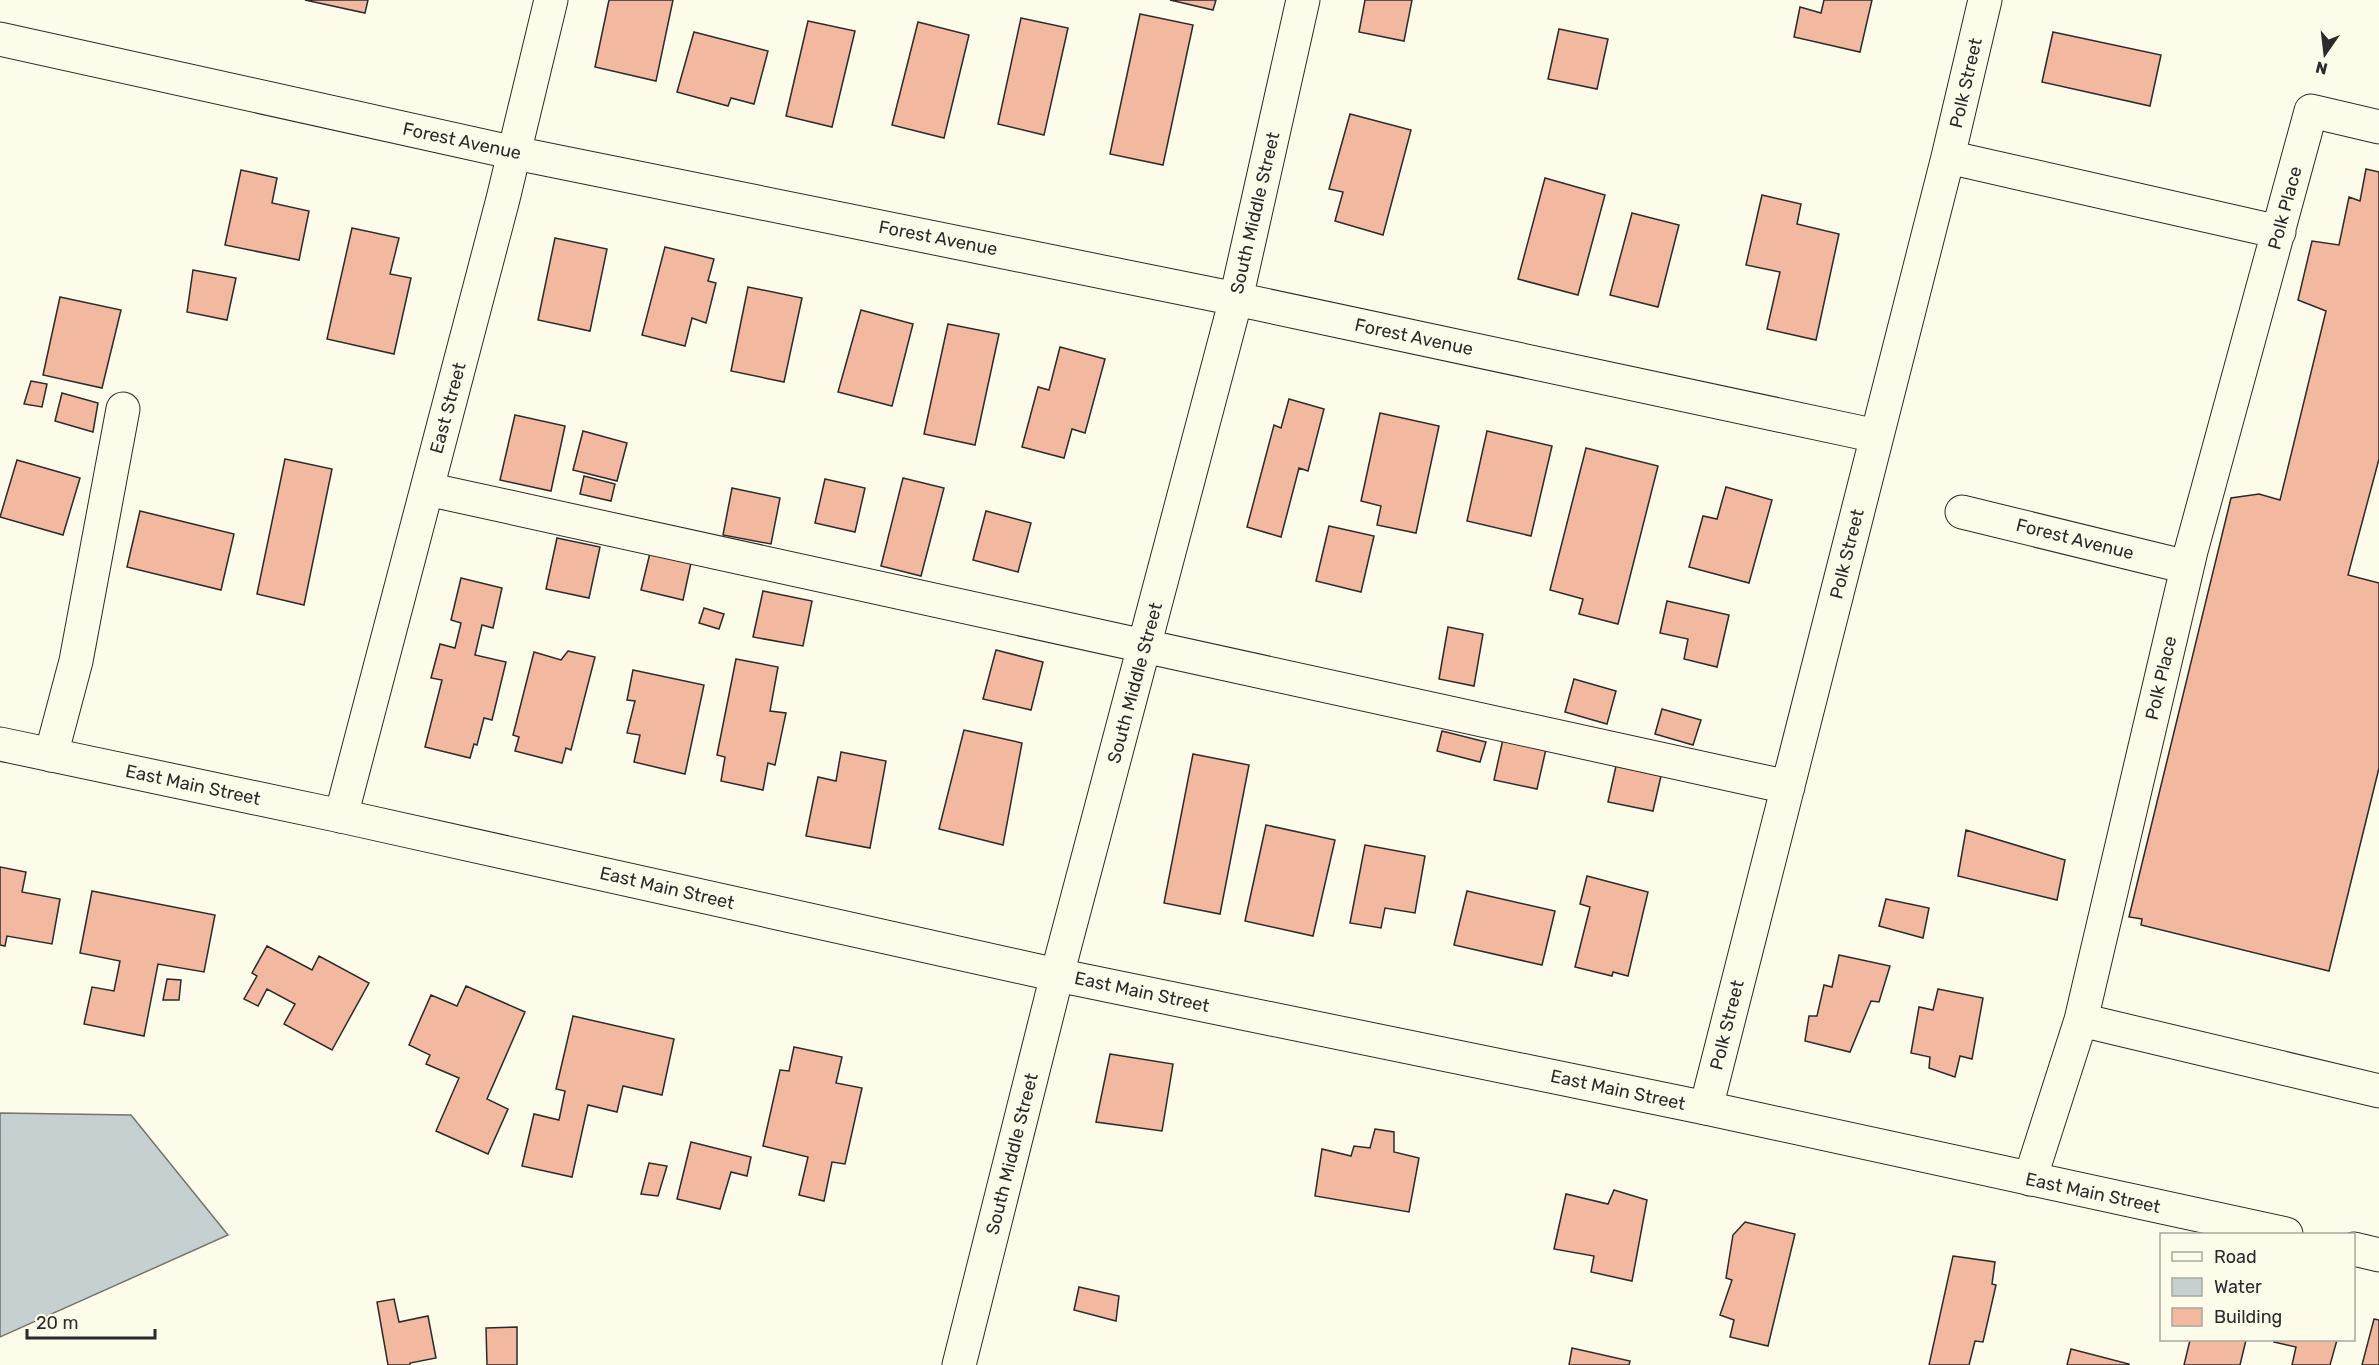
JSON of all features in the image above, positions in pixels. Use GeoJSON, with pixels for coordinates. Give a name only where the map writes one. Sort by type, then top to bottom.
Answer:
{"type":"FeatureCollection","features":[{"type":"Feature","properties":{"kind":"street","name":"East Street"},"geometry":{"type":"LineString","coordinates":[[341,816],[515,153],[551,0]]}},
{"type":"Feature","properties":{"kind":"street","name":"South Middle Street"},"geometry":{"type":"LineString","coordinates":[[959,1365],[1057,975],[1236,299],[1303,0]]}},
{"type":"Feature","properties":{"kind":"street","name":"Polk Street"},"geometry":{"type":"LineString","coordinates":[[1706,1107],[1948,157],[1985,0]]}},
{"type":"Feature","properties":{"kind":"street","name":"Forest Avenue"},"geometry":{"type":"LineString","coordinates":[[0,39],[515,153],[1236,299],[1877,436]]}},
{"type":"Feature","properties":{"kind":"street","name":"Polk Place"},"geometry":{"type":"LineString","coordinates":[[2030,1179],[2081,1020],[2187,567],[2311,111],[2379,127]]}},
{"type":"Feature","properties":{"kind":"street"},"geometry":{"type":"LineString","coordinates":[[1948,157],[2279,232]]}},
{"type":"Feature","properties":{"kind":"street"},"geometry":{"type":"LineString","coordinates":[[51,755],[76,662],[123,409]]}},
{"type":"Feature","properties":{"kind":"street"},"geometry":{"type":"LineString","coordinates":[[427,489],[1788,787]]}},
{"type":"Feature","properties":{"kind":"street","name":"Forest Avenue"},"geometry":{"type":"LineString","coordinates":[[1962,512],[2187,567]]}},
{"type":"Feature","properties":{"kind":"street","name":"East Main Street"},"geometry":{"type":"LineString","coordinates":[[0,744],[341,816],[1057,975],[1706,1107],[2281,1233]]}},
{"type":"Feature","properties":{"kind":"street"},"geometry":{"type":"LineString","coordinates":[[2081,1020],[2379,1091]]}},
{"type":"Feature","properties":{"kind":"street"},"geometry":{"type":"LineString","coordinates":[[2355,1249],[2379,1255]]}},
{"type":"Feature","properties":{"kind":"water"},"geometry":{"type":"Polygon","coordinates":[[[0,1113],[131,1115],[228,1235],[0,1337],[0,1113]]]}},
{"type":"Feature","properties":{"kind":"building"},"geometry":{"type":"Polygon","coordinates":[[[305,0],[368,0],[365,13],[305,0]]]}},
{"type":"Feature","properties":{"kind":"building"},"geometry":{"type":"Polygon","coordinates":[[[609,0],[673,0],[656,81],[595,67],[609,0]]]}},
{"type":"Feature","properties":{"kind":"building"},"geometry":{"type":"Polygon","coordinates":[[[1170,0],[1216,0],[1213,10],[1170,0]]]}},
{"type":"Feature","properties":{"kind":"building"},"geometry":{"type":"Polygon","coordinates":[[[1365,0],[1412,0],[1404,41],[1359,32],[1365,0]]]}},
{"type":"Feature","properties":{"kind":"building"},"geometry":{"type":"Polygon","coordinates":[[[1824,0],[1872,0],[1860,52],[1794,37],[1800,7],[1821,13],[1824,0]]]}},
{"type":"Feature","properties":{"kind":"building"},"geometry":{"type":"Polygon","coordinates":[[[1140,14],[1193,25],[1163,165],[1110,154],[1140,14]]]}},
{"type":"Feature","properties":{"kind":"building"},"geometry":{"type":"Polygon","coordinates":[[[1021,18],[1068,28],[1044,135],[998,124],[1021,18]]]}},
{"type":"Feature","properties":{"kind":"building"},"geometry":{"type":"Polygon","coordinates":[[[808,21],[855,31],[832,127],[786,116],[808,21]]]}},
{"type":"Feature","properties":{"kind":"building"},"geometry":{"type":"Polygon","coordinates":[[[918,22],[969,35],[944,138],[892,125],[918,22]]]}},
{"type":"Feature","properties":{"kind":"building"},"geometry":{"type":"Polygon","coordinates":[[[1559,29],[1608,39],[1597,89],[1548,79],[1559,29]]]}},
{"type":"Feature","properties":{"kind":"building"},"geometry":{"type":"Polygon","coordinates":[[[694,32],[768,51],[754,104],[731,98],[728,106],[677,92],[694,32]]]}},
{"type":"Feature","properties":{"kind":"building"},"geometry":{"type":"Polygon","coordinates":[[[2053,32],[2161,55],[2150,106],[2042,82],[2053,32]]]}},
{"type":"Feature","properties":{"kind":"building"},"geometry":{"type":"Polygon","coordinates":[[[1350,114],[1411,130],[1383,235],[1335,221],[1343,192],[1329,189],[1350,114]]]}},
{"type":"Feature","properties":{"kind":"building"},"geometry":{"type":"Polygon","coordinates":[[[2366,169],[2379,172],[2379,459],[2348,575],[2379,583],[2379,768],[2329,971],[2141,925],[2142,919],[2129,917],[2231,498],[2259,494],[2280,500],[2326,311],[2298,300],[2312,241],[2339,245],[2349,197],[2360,201],[2366,169]]]}},
{"type":"Feature","properties":{"kind":"building"},"geometry":{"type":"Polygon","coordinates":[[[241,170],[277,178],[272,203],[309,211],[299,260],[225,245],[241,170]]]}},
{"type":"Feature","properties":{"kind":"building"},"geometry":{"type":"Polygon","coordinates":[[[1545,178],[1605,195],[1578,295],[1518,279],[1545,178]]]}},
{"type":"Feature","properties":{"kind":"building"},"geometry":{"type":"Polygon","coordinates":[[[1762,195],[1801,204],[1797,224],[1839,234],[1816,340],[1767,329],[1780,272],[1746,265],[1762,195]]]}},
{"type":"Feature","properties":{"kind":"building"},"geometry":{"type":"Polygon","coordinates":[[[1632,213],[1679,225],[1658,307],[1610,295],[1632,213]]]}},
{"type":"Feature","properties":{"kind":"building"},"geometry":{"type":"Polygon","coordinates":[[[352,228],[399,238],[390,274],[411,278],[394,354],[327,339],[352,228]]]}},
{"type":"Feature","properties":{"kind":"building"},"geometry":{"type":"Polygon","coordinates":[[[555,238],[607,249],[590,331],[538,320],[555,238]]]}},
{"type":"Feature","properties":{"kind":"building"},"geometry":{"type":"Polygon","coordinates":[[[665,247],[714,259],[708,281],[716,283],[706,323],[692,318],[685,346],[642,335],[665,247]]]}},
{"type":"Feature","properties":{"kind":"building"},"geometry":{"type":"Polygon","coordinates":[[[193,270],[236,278],[227,320],[187,312],[193,270]]]}},
{"type":"Feature","properties":{"kind":"building"},"geometry":{"type":"Polygon","coordinates":[[[748,287],[802,298],[784,382],[731,371],[748,287]]]}},
{"type":"Feature","properties":{"kind":"building"},"geometry":{"type":"Polygon","coordinates":[[[60,297],[121,310],[102,388],[43,375],[60,297]]]}},
{"type":"Feature","properties":{"kind":"building"},"geometry":{"type":"Polygon","coordinates":[[[861,310],[913,324],[892,406],[838,392],[861,310]]]}},
{"type":"Feature","properties":{"kind":"building"},"geometry":{"type":"Polygon","coordinates":[[[948,324],[999,334],[975,445],[924,434],[948,324]]]}},
{"type":"Feature","properties":{"kind":"building"},"geometry":{"type":"Polygon","coordinates":[[[1060,347],[1105,359],[1085,433],[1072,429],[1064,458],[1022,447],[1038,387],[1049,390],[1060,347]]]}},
{"type":"Feature","properties":{"kind":"building"},"geometry":{"type":"Polygon","coordinates":[[[31,381],[47,384],[42,407],[24,404],[31,381]]]}},
{"type":"Feature","properties":{"kind":"building"},"geometry":{"type":"Polygon","coordinates":[[[62,393],[98,403],[93,432],[55,421],[62,393]]]}},
{"type":"Feature","properties":{"kind":"building"},"geometry":{"type":"Polygon","coordinates":[[[1289,399],[1324,409],[1308,471],[1299,468],[1281,537],[1247,527],[1274,425],[1281,428],[1289,399]]]}},
{"type":"Feature","properties":{"kind":"building"},"geometry":{"type":"Polygon","coordinates":[[[1380,413],[1439,426],[1416,533],[1377,525],[1381,506],[1361,501],[1380,413]]]}},
{"type":"Feature","properties":{"kind":"building"},"geometry":{"type":"Polygon","coordinates":[[[515,415],[565,426],[551,491],[500,480],[515,415]]]}},
{"type":"Feature","properties":{"kind":"building"},"geometry":{"type":"Polygon","coordinates":[[[583,431],[627,443],[617,481],[573,470],[583,431]]]}},
{"type":"Feature","properties":{"kind":"building"},"geometry":{"type":"Polygon","coordinates":[[[1487,431],[1552,446],[1531,536],[1467,521],[1487,431]]]}},
{"type":"Feature","properties":{"kind":"building"},"geometry":{"type":"Polygon","coordinates":[[[1586,448],[1658,466],[1618,624],[1579,614],[1583,599],[1550,590],[1586,448]]]}},
{"type":"Feature","properties":{"kind":"building"},"geometry":{"type":"Polygon","coordinates":[[[285,459],[332,469],[304,605],[257,594],[285,459]]]}},
{"type":"Feature","properties":{"kind":"building"},"geometry":{"type":"Polygon","coordinates":[[[17,460],[80,478],[63,535],[0,517],[17,460]]]}},
{"type":"Feature","properties":{"kind":"building"},"geometry":{"type":"Polygon","coordinates":[[[584,476],[615,484],[611,501],[580,494],[584,476]]]}},
{"type":"Feature","properties":{"kind":"building"},"geometry":{"type":"Polygon","coordinates":[[[903,478],[944,488],[921,576],[881,566],[903,478]]]}},
{"type":"Feature","properties":{"kind":"building"},"geometry":{"type":"Polygon","coordinates":[[[825,479],[865,488],[855,532],[815,523],[825,479]]]}},
{"type":"Feature","properties":{"kind":"building"},"geometry":{"type":"Polygon","coordinates":[[[1726,487],[1772,500],[1749,583],[1689,567],[1703,516],[1717,519],[1726,487]]]}},
{"type":"Feature","properties":{"kind":"building"},"geometry":{"type":"Polygon","coordinates":[[[732,488],[780,498],[771,544],[723,535],[732,488]]]}},
{"type":"Feature","properties":{"kind":"building"},"geometry":{"type":"Polygon","coordinates":[[[140,511],[234,534],[221,590],[127,567],[140,511]]]}},
{"type":"Feature","properties":{"kind":"building"},"geometry":{"type":"Polygon","coordinates":[[[986,511],[1031,523],[1018,572],[973,560],[986,511]]]}},
{"type":"Feature","properties":{"kind":"building"},"geometry":{"type":"Polygon","coordinates":[[[1329,526],[1374,536],[1361,592],[1316,581],[1329,526]]]}},
{"type":"Feature","properties":{"kind":"building"},"geometry":{"type":"Polygon","coordinates":[[[557,538],[600,547],[589,598],[546,589],[557,538]]]}},
{"type":"Feature","properties":{"kind":"building"},"geometry":{"type":"Polygon","coordinates":[[[650,553],[691,563],[683,600],[641,590],[650,553]]]}},
{"type":"Feature","properties":{"kind":"building"},"geometry":{"type":"Polygon","coordinates":[[[461,578],[502,588],[493,628],[482,625],[475,655],[506,662],[492,720],[484,718],[477,745],[474,744],[470,758],[425,747],[442,680],[431,678],[440,644],[455,648],[461,623],[451,620],[461,578]]]}},
{"type":"Feature","properties":{"kind":"building"},"geometry":{"type":"Polygon","coordinates":[[[763,591],[812,601],[803,646],[753,637],[763,591]]]}},
{"type":"Feature","properties":{"kind":"building"},"geometry":{"type":"Polygon","coordinates":[[[1667,601],[1729,615],[1717,667],[1684,659],[1688,639],[1660,633],[1667,601]]]}},
{"type":"Feature","properties":{"kind":"building"},"geometry":{"type":"Polygon","coordinates":[[[704,608],[724,614],[719,629],[699,623],[704,608]]]}},
{"type":"Feature","properties":{"kind":"building"},"geometry":{"type":"Polygon","coordinates":[[[1448,627],[1483,634],[1474,686],[1439,679],[1448,627]]]}},
{"type":"Feature","properties":{"kind":"building"},"geometry":{"type":"Polygon","coordinates":[[[996,650],[1043,662],[1031,710],[983,699],[996,650]]]}},
{"type":"Feature","properties":{"kind":"building"},"geometry":{"type":"Polygon","coordinates":[[[568,651],[595,657],[571,750],[566,748],[562,763],[515,751],[519,737],[513,735],[534,652],[561,660],[568,651]]]}},
{"type":"Feature","properties":{"kind":"building"},"geometry":{"type":"Polygon","coordinates":[[[736,659],[778,667],[770,711],[786,713],[775,765],[768,763],[763,790],[721,781],[725,757],[717,755],[736,659]]]}},
{"type":"Feature","properties":{"kind":"building"},"geometry":{"type":"Polygon","coordinates":[[[633,670],[704,685],[685,774],[634,762],[640,735],[627,733],[635,701],[627,700],[633,670]]]}},
{"type":"Feature","properties":{"kind":"building"},"geometry":{"type":"Polygon","coordinates":[[[1574,679],[1616,691],[1607,724],[1565,712],[1574,679]]]}},
{"type":"Feature","properties":{"kind":"building"},"geometry":{"type":"Polygon","coordinates":[[[1662,709],[1701,720],[1693,745],[1655,734],[1662,709]]]}},
{"type":"Feature","properties":{"kind":"building"},"geometry":{"type":"Polygon","coordinates":[[[964,730],[1022,743],[1003,845],[939,829],[964,730]]]}},
{"type":"Feature","properties":{"kind":"building"},"geometry":{"type":"Polygon","coordinates":[[[1442,731],[1486,742],[1480,762],[1437,751],[1442,731]]]}},
{"type":"Feature","properties":{"kind":"building"},"geometry":{"type":"Polygon","coordinates":[[[1503,739],[1546,749],[1537,789],[1494,780],[1503,739]]]}},
{"type":"Feature","properties":{"kind":"building"},"geometry":{"type":"Polygon","coordinates":[[[841,752],[886,761],[870,848],[806,836],[818,777],[836,781],[841,752]]]}},
{"type":"Feature","properties":{"kind":"building"},"geometry":{"type":"Polygon","coordinates":[[[1193,754],[1249,765],[1220,914],[1164,903],[1193,754]]]}},
{"type":"Feature","properties":{"kind":"building"},"geometry":{"type":"Polygon","coordinates":[[[1616,766],[1661,776],[1653,811],[1608,802],[1616,766]]]}},
{"type":"Feature","properties":{"kind":"building"},"geometry":{"type":"Polygon","coordinates":[[[1266,825],[1335,840],[1313,936],[1245,921],[1266,825]]]}},
{"type":"Feature","properties":{"kind":"building"},"geometry":{"type":"Polygon","coordinates":[[[1966,830],[2065,860],[2057,900],[1958,876],[1966,830]]]}},
{"type":"Feature","properties":{"kind":"building"},"geometry":{"type":"Polygon","coordinates":[[[1365,845],[1425,856],[1415,913],[1385,908],[1381,928],[1350,923],[1365,845]]]}},
{"type":"Feature","properties":{"kind":"building"},"geometry":{"type":"Polygon","coordinates":[[[0,867],[26,872],[22,892],[60,899],[52,944],[7,936],[5,946],[0,945],[0,867]]]}},
{"type":"Feature","properties":{"kind":"building"},"geometry":{"type":"Polygon","coordinates":[[[1587,876],[1648,892],[1628,976],[1613,972],[1612,976],[1575,967],[1590,907],[1580,904],[1587,876]]]}},
{"type":"Feature","properties":{"kind":"building"},"geometry":{"type":"Polygon","coordinates":[[[92,891],[215,915],[204,972],[158,964],[144,1036],[84,1024],[92,987],[114,991],[120,961],[80,953],[92,891]]]}},
{"type":"Feature","properties":{"kind":"building"},"geometry":{"type":"Polygon","coordinates":[[[1467,891],[1555,911],[1542,965],[1454,945],[1467,891]]]}},
{"type":"Feature","properties":{"kind":"building"},"geometry":{"type":"Polygon","coordinates":[[[1886,899],[1929,908],[1923,938],[1879,926],[1886,899]]]}},
{"type":"Feature","properties":{"kind":"building"},"geometry":{"type":"Polygon","coordinates":[[[267,946],[312,970],[319,956],[369,983],[332,1050],[284,1024],[295,1004],[267,989],[258,1006],[244,999],[257,976],[252,973],[267,946]]]}},
{"type":"Feature","properties":{"kind":"building"},"geometry":{"type":"Polygon","coordinates":[[[1839,955],[1890,966],[1879,1002],[1871,1001],[1850,1052],[1805,1041],[1809,1016],[1817,1016],[1824,985],[1832,987],[1839,955]]]}},
{"type":"Feature","properties":{"kind":"building"},"geometry":{"type":"Polygon","coordinates":[[[167,979],[181,980],[179,1000],[163,1000],[167,979]]]}},
{"type":"Feature","properties":{"kind":"building"},"geometry":{"type":"Polygon","coordinates":[[[466,986],[525,1012],[487,1099],[508,1109],[488,1154],[436,1131],[459,1078],[426,1064],[430,1055],[409,1045],[431,995],[457,1006],[466,986]]]}},
{"type":"Feature","properties":{"kind":"building"},"geometry":{"type":"Polygon","coordinates":[[[1938,989],[1983,998],[1972,1059],[1960,1056],[1955,1077],[1929,1068],[1930,1057],[1911,1053],[1919,1007],[1933,1010],[1938,989]]]}},
{"type":"Feature","properties":{"kind":"building"},"geometry":{"type":"Polygon","coordinates":[[[573,1016],[674,1039],[662,1095],[623,1086],[617,1112],[588,1105],[572,1177],[522,1166],[534,1114],[559,1120],[565,1091],[556,1089],[573,1016]]]}},
{"type":"Feature","properties":{"kind":"building"},"geometry":{"type":"Polygon","coordinates":[[[794,1047],[842,1057],[836,1083],[862,1088],[845,1164],[832,1162],[824,1201],[799,1195],[808,1157],[763,1146],[780,1070],[789,1071],[794,1047]]]}},
{"type":"Feature","properties":{"kind":"building"},"geometry":{"type":"Polygon","coordinates":[[[1110,1054],[1173,1064],[1162,1131],[1096,1122],[1110,1054]]]}},
{"type":"Feature","properties":{"kind":"building"},"geometry":{"type":"Polygon","coordinates":[[[1375,1129],[1394,1132],[1394,1152],[1419,1158],[1409,1212],[1315,1196],[1322,1149],[1351,1156],[1354,1146],[1370,1148],[1375,1129]]]}},
{"type":"Feature","properties":{"kind":"building"},"geometry":{"type":"Polygon","coordinates":[[[691,1142],[751,1157],[747,1176],[731,1172],[720,1209],[677,1199],[691,1142]]]}},
{"type":"Feature","properties":{"kind":"building"},"geometry":{"type":"Polygon","coordinates":[[[649,1163],[667,1166],[658,1196],[641,1194],[649,1163]]]}},
{"type":"Feature","properties":{"kind":"building"},"geometry":{"type":"Polygon","coordinates":[[[1614,1190],[1647,1200],[1632,1281],[1591,1272],[1594,1256],[1554,1249],[1566,1194],[1608,1204],[1614,1190]]]}},
{"type":"Feature","properties":{"kind":"building"},"geometry":{"type":"Polygon","coordinates":[[[1745,1222],[1795,1234],[1768,1346],[1730,1337],[1734,1320],[1720,1315],[1732,1280],[1726,1278],[1733,1235],[1745,1222]]]}},
{"type":"Feature","properties":{"kind":"building"},"geometry":{"type":"Polygon","coordinates":[[[1953,1256],[1995,1262],[1992,1284],[1996,1285],[1983,1342],[1975,1341],[1969,1365],[1929,1365],[1953,1256]]]}},
{"type":"Feature","properties":{"kind":"building"},"geometry":{"type":"Polygon","coordinates":[[[1079,1287],[1119,1296],[1116,1321],[1074,1310],[1079,1287]]]}},
{"type":"Feature","properties":{"kind":"building"},"geometry":{"type":"Polygon","coordinates":[[[394,1299],[399,1322],[428,1316],[436,1358],[410,1363],[410,1365],[388,1365],[377,1302],[394,1299]]]}},
{"type":"Feature","properties":{"kind":"building"},"geometry":{"type":"Polygon","coordinates":[[[2374,1319],[2379,1320],[2379,1365],[2362,1365],[2374,1319]]]}},
{"type":"Feature","properties":{"kind":"building"},"geometry":{"type":"Polygon","coordinates":[[[517,1327],[517,1365],[487,1365],[486,1328],[517,1327]]]}},
{"type":"Feature","properties":{"kind":"building"},"geometry":{"type":"Polygon","coordinates":[[[2190,1341],[2246,1341],[2240,1365],[2184,1365],[2190,1341]]]}},
{"type":"Feature","properties":{"kind":"building"},"geometry":{"type":"Polygon","coordinates":[[[2337,1341],[2330,1365],[2292,1365],[2296,1347],[2274,1342],[2337,1341]]]}},
{"type":"Feature","properties":{"kind":"building"},"geometry":{"type":"Polygon","coordinates":[[[1572,1348],[1630,1361],[1629,1365],[1569,1365],[1572,1348]]]}},
{"type":"Feature","properties":{"kind":"building"},"geometry":{"type":"Polygon","coordinates":[[[2071,1349],[2129,1364],[2129,1365],[2067,1365],[2071,1349]]]}}]}
